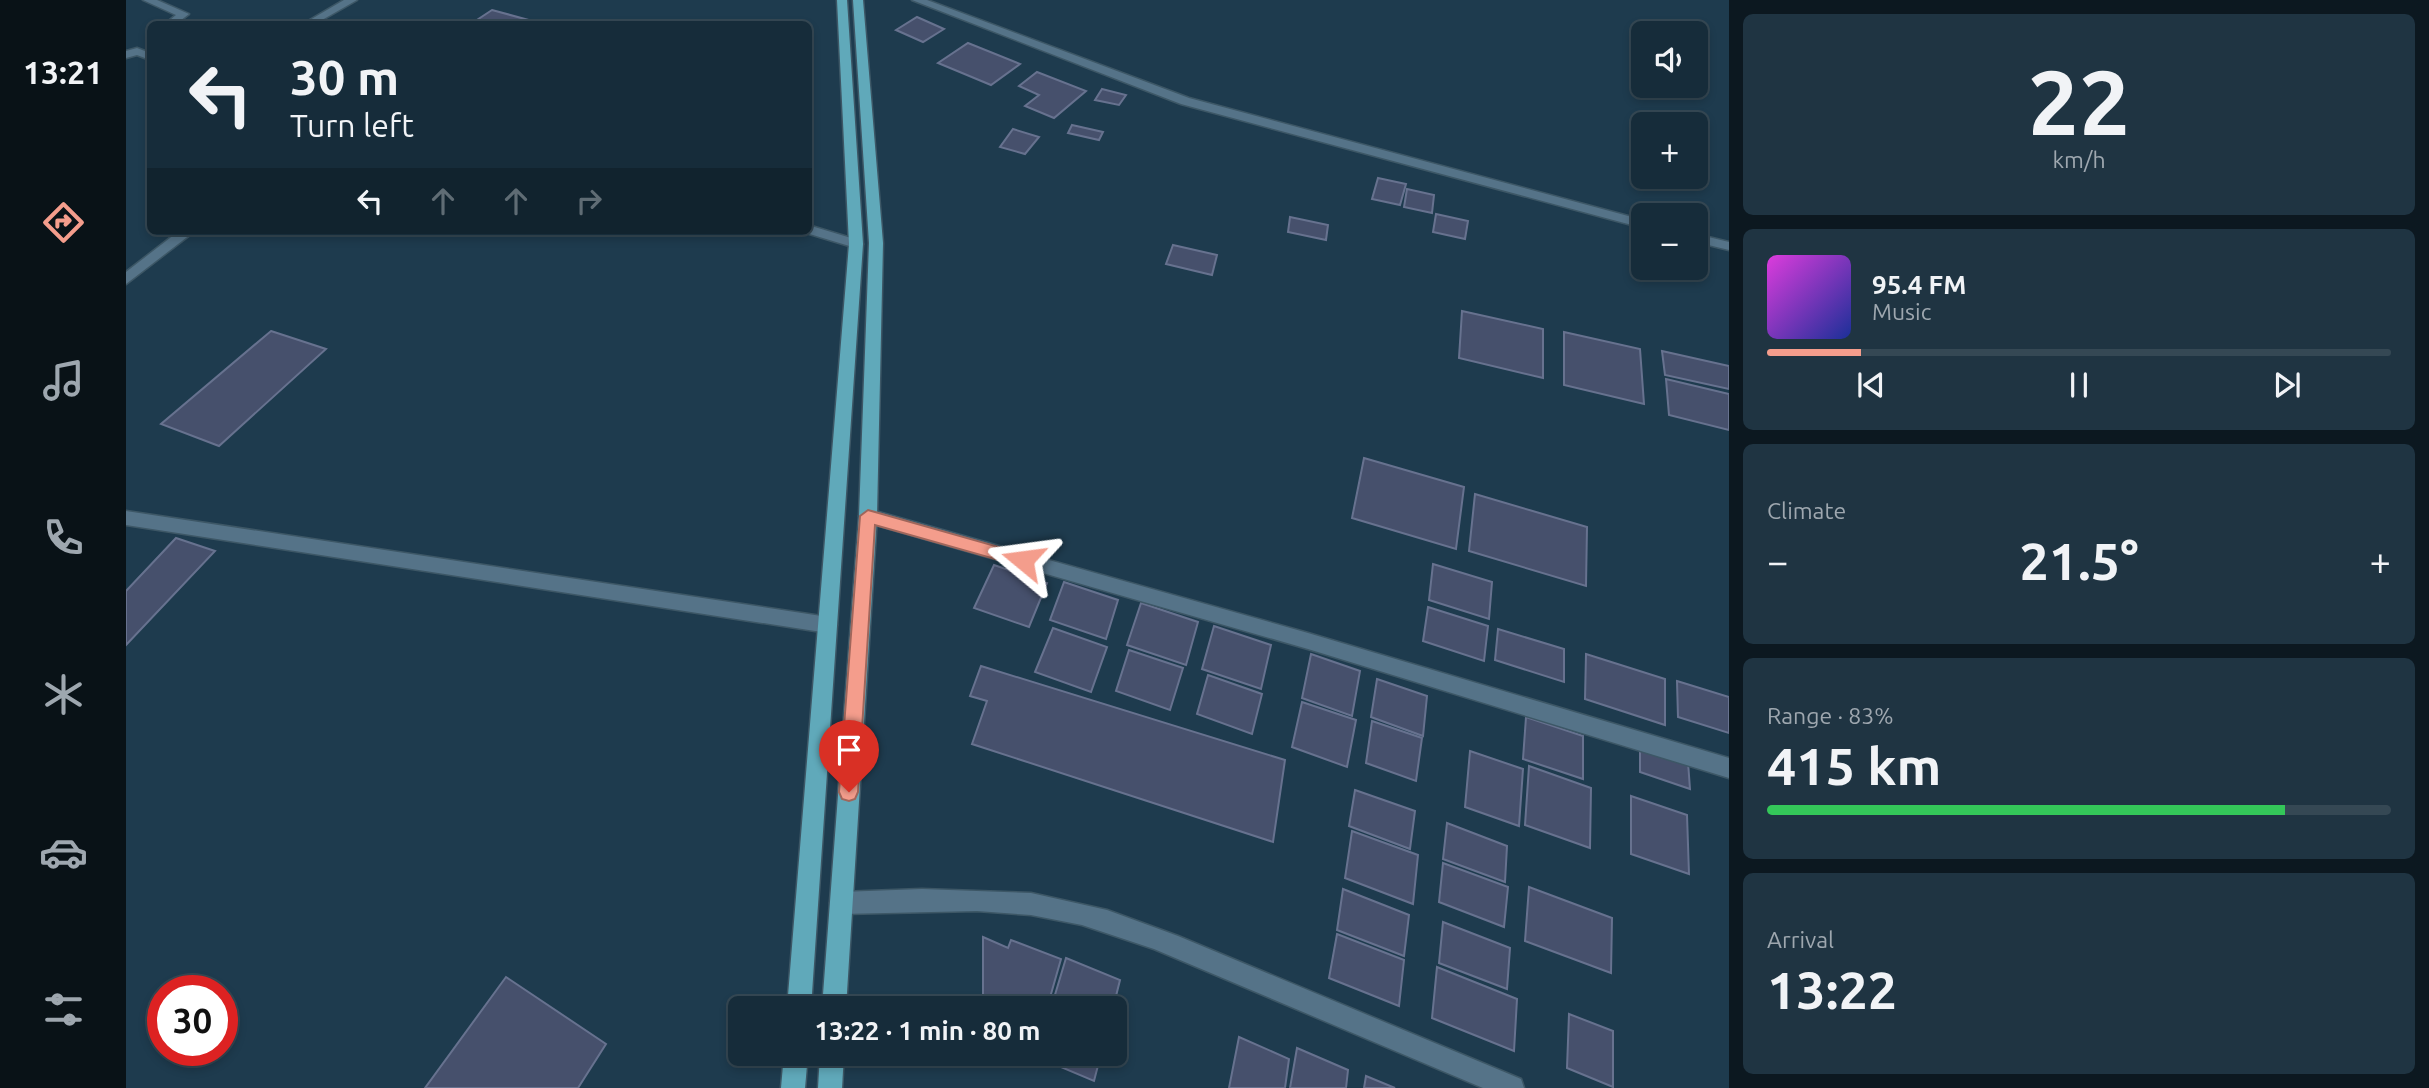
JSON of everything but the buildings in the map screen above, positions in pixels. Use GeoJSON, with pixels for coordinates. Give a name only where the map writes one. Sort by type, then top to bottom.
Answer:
{"type":"FeatureCollection","features":[{"type":"Feature","properties":{"kind":"main road"},"geometry":{"type":"LineString","coordinates":[[800,996],[856,244],[842,0]]}},
{"type":"Feature","properties":{"kind":"main road"},"geometry":{"type":"LineString","coordinates":[[835,996],[868,516],[876,243],[858,0]]}},
{"type":"Feature","properties":{"kind":"main road"},"geometry":{"type":"LineString","coordinates":[[793,1088],[795,1066]]}},
{"type":"Feature","properties":{"kind":"main road"},"geometry":{"type":"LineString","coordinates":[[830,1088],[831,1066]]}},
{"type":"Feature","properties":{"kind":"street"},"geometry":{"type":"LineString","coordinates":[[148,0],[184,14],[174,21]]}},
{"type":"Feature","properties":{"kind":"street"},"geometry":{"type":"LineString","coordinates":[[314,21],[352,0]]}},
{"type":"Feature","properties":{"kind":"street"},"geometry":{"type":"LineString","coordinates":[[917,0],[1185,101],[1631,221]]}},
{"type":"Feature","properties":{"kind":"street"},"geometry":{"type":"LineString","coordinates":[[131,53],[147,42]]}},
{"type":"Feature","properties":{"kind":"street"},"geometry":{"type":"LineString","coordinates":[[812,230],[856,244]]}},
{"type":"Feature","properties":{"kind":"street"},"geometry":{"type":"LineString","coordinates":[[126,279],[183,235]]}},
{"type":"Feature","properties":{"kind":"street"},"geometry":{"type":"LineString","coordinates":[[1708,241],[1729,246]]}},
{"type":"Feature","properties":{"kind":"street"},"geometry":{"type":"LineString","coordinates":[[868,516],[1308,641],[1729,768]]}},
{"type":"Feature","properties":{"kind":"street"},"geometry":{"type":"LineString","coordinates":[[126,518],[828,625]]}},
{"type":"Feature","properties":{"kind":"street"},"geometry":{"type":"LineString","coordinates":[[841,902],[1014,902],[1059,909],[1107,923],[1205,959],[1512,1088]]}},
{"type":"Feature","properties":{"kind":"route"},"geometry":{"type":"LineString","coordinates":[[849,792],[868,516],[1023,560]]}}]}
